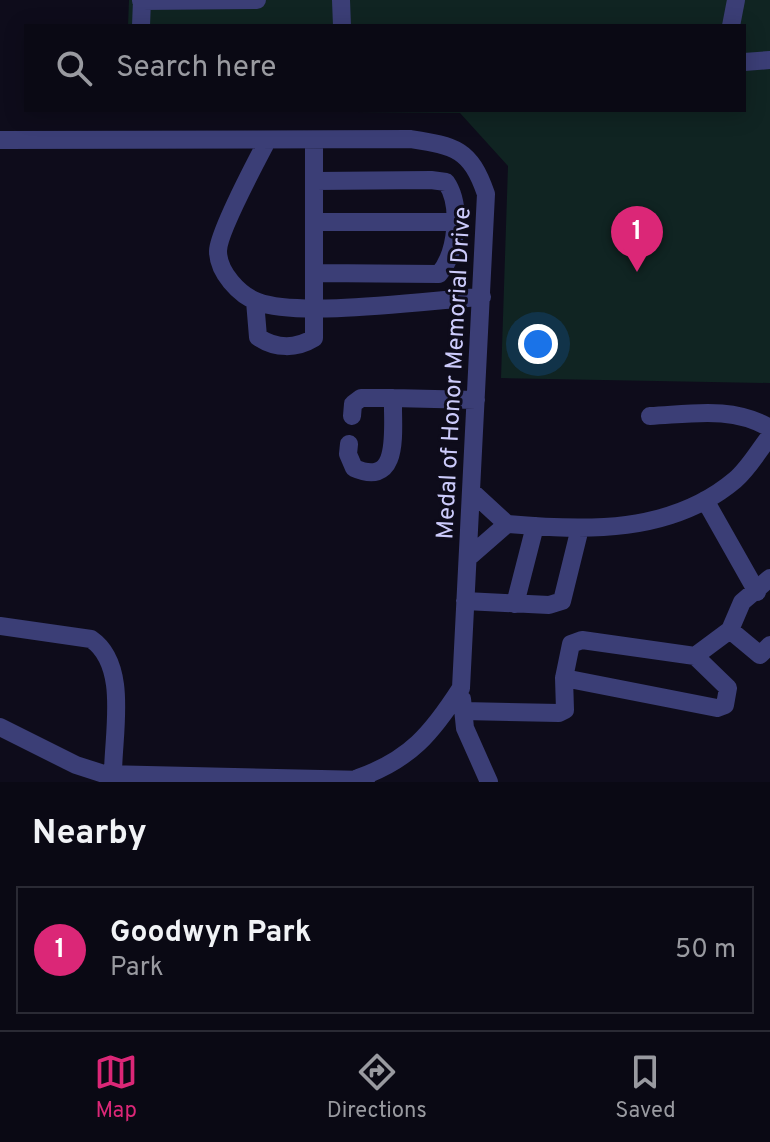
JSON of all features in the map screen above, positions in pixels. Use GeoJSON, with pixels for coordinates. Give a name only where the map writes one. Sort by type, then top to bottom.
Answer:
{"type":"FeatureCollection","features":[{"type":"Feature","properties":{"kind":"street"},"geometry":{"type":"LineString","coordinates":[[141,24],[141,1],[257,0]]}},
{"type":"Feature","properties":{"kind":"street"},"geometry":{"type":"LineString","coordinates":[[341,0],[342,24]]}},
{"type":"Feature","properties":{"kind":"street"},"geometry":{"type":"LineString","coordinates":[[731,24],[736,0]]}},
{"type":"Feature","properties":{"kind":"street"},"geometry":{"type":"LineString","coordinates":[[746,62],[770,60]]}},
{"type":"Feature","properties":{"kind":"street","name":"Medal of Honor Memorial Drive"},"geometry":{"type":"LineString","coordinates":[[0,140],[410,139],[453,146],[476,164],[486,194],[461,688],[463,711],[473,750],[489,782]]}},
{"type":"Feature","properties":{"kind":"street"},"geometry":{"type":"LineString","coordinates":[[255,301],[258,337],[284,347],[303,344],[314,338],[317,307],[314,140]]}},
{"type":"Feature","properties":{"kind":"street"},"geometry":{"type":"LineString","coordinates":[[267,141],[222,235],[218,253],[223,272],[255,301],[287,308],[482,297]]}},
{"type":"Feature","properties":{"kind":"street"},"geometry":{"type":"LineString","coordinates":[[315,181],[446,182],[454,193],[451,260],[439,274],[316,273]]}},
{"type":"Feature","properties":{"kind":"street"},"geometry":{"type":"LineString","coordinates":[[315,222],[454,222]]}},
{"type":"Feature","properties":{"kind":"street"},"geometry":{"type":"LineString","coordinates":[[352,416],[353,404],[361,398],[476,400]]}},
{"type":"Feature","properties":{"kind":"street"},"geometry":{"type":"LineString","coordinates":[[349,444],[348,454],[354,468],[367,474],[383,470],[389,463],[392,448],[393,398]]}},
{"type":"Feature","properties":{"kind":"street"},"geometry":{"type":"LineString","coordinates":[[471,491],[507,524],[604,528],[664,519],[705,500],[737,479],[768,439],[750,416],[732,412],[650,416]]}},
{"type":"Feature","properties":{"kind":"street"},"geometry":{"type":"LineString","coordinates":[[695,656],[730,630],[742,602],[763,585],[705,500]]}},
{"type":"Feature","properties":{"kind":"street"},"geometry":{"type":"LineString","coordinates":[[468,558],[507,524]]}},
{"type":"Feature","properties":{"kind":"street"},"geometry":{"type":"LineString","coordinates":[[515,604],[535,526]]}},
{"type":"Feature","properties":{"kind":"street"},"geometry":{"type":"LineString","coordinates":[[465,601],[549,605],[562,601],[580,528]]}},
{"type":"Feature","properties":{"kind":"street"},"geometry":{"type":"LineString","coordinates":[[0,626],[91,639],[103,647],[115,670],[113,774]]}},
{"type":"Feature","properties":{"kind":"street"},"geometry":{"type":"LineString","coordinates":[[730,630],[760,655],[770,645]]}},
{"type":"Feature","properties":{"kind":"street"},"geometry":{"type":"LineString","coordinates":[[463,711],[559,713],[565,710],[564,678],[571,644],[582,640],[695,656],[728,688],[725,705],[717,708],[564,678]]}},
{"type":"Feature","properties":{"kind":"street"},"geometry":{"type":"LineString","coordinates":[[358,778],[377,772],[427,739],[461,688]]}},
{"type":"Feature","properties":{"kind":"street"},"geometry":{"type":"LineString","coordinates":[[0,727],[76,765],[113,774],[358,778],[378,782]]}},
{"type":"Feature","properties":{"kind":"green space"},"geometry":{"type":"Polygon","coordinates":[[[129,0],[770,0],[770,383],[501,378],[508,166],[460,113],[359,112],[746,112],[746,24],[128,24],[129,0]]]}},
{"type":"Feature","properties":{"kind":"place","name":"Goodwyn Park"},"geometry":{"type":"Point","coordinates":[637,272]}}]}
